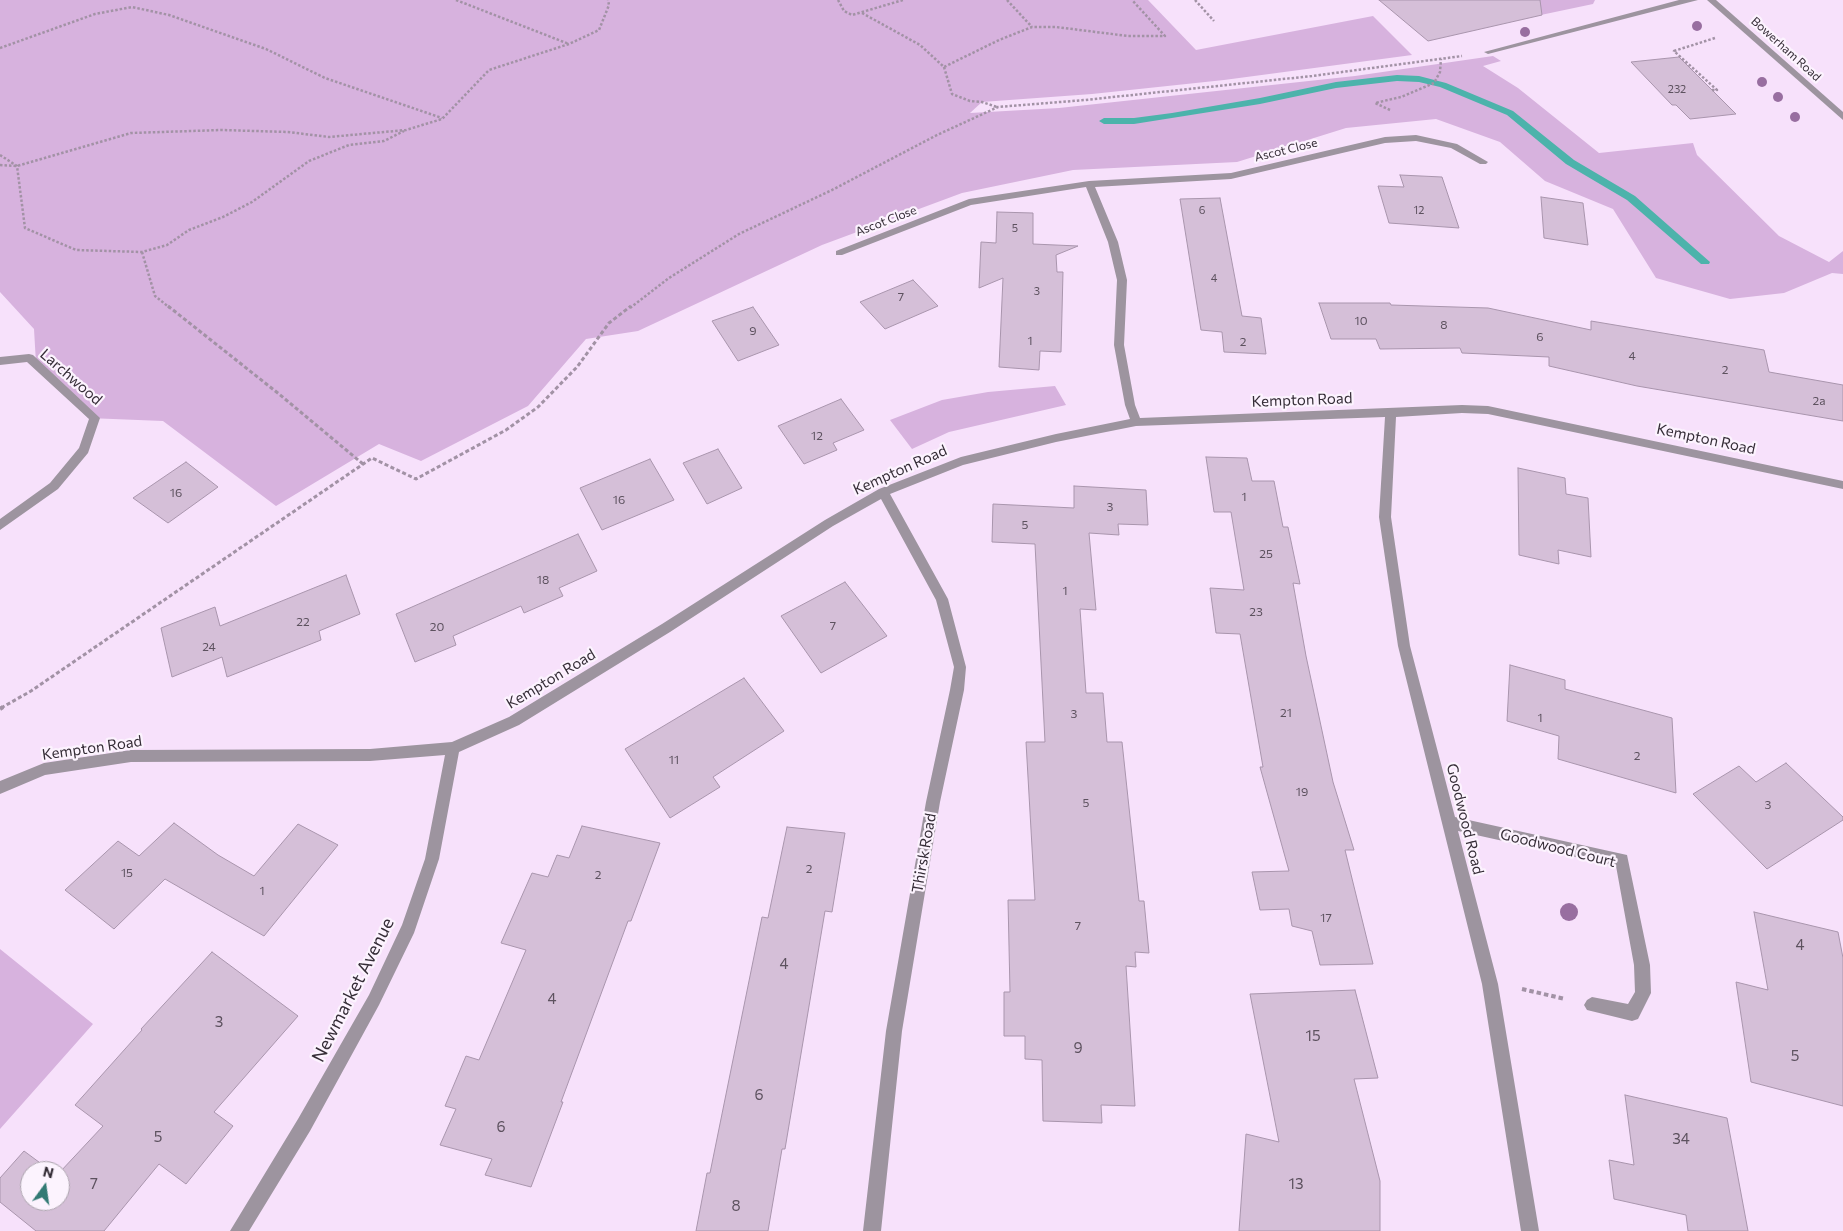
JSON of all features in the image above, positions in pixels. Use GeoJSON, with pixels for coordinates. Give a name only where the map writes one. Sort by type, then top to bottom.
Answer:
{"type":"FeatureCollection","features":[{"type":"Feature","properties":{"kind":"street"},"geometry":{"type":"LineString","coordinates":[[1488,52],[1668,4],[1694,0]]}},
{"type":"Feature","properties":{"kind":"street","name":"Bowerham Road"},"geometry":{"type":"LineString","coordinates":[[1711,0],[1843,117]]}},
{"type":"Feature","properties":{"kind":"street","name":"Ascot Close"},"geometry":{"type":"LineString","coordinates":[[839,252],[969,202],[1089,184],[1231,176],[1311,156],[1393,139],[1416,138],[1437,141],[1454,146],[1483,162]]}},
{"type":"Feature","properties":{"kind":"street"},"geometry":{"type":"LineString","coordinates":[[1089,184],[1113,242],[1122,280],[1119,345],[1130,405],[1136,422]]}},
{"type":"Feature","properties":{"kind":"street","name":"Larchwood"},"geometry":{"type":"LineString","coordinates":[[0,361],[29,358],[95,418],[84,450],[54,486],[0,526]]}},
{"type":"Feature","properties":{"kind":"street","name":"Kempton Road"},"geometry":{"type":"LineString","coordinates":[[0,788],[44,769],[131,756],[370,756],[453,748],[514,722],[666,628],[829,523],[882,492],[961,461],[1056,438],[1136,422],[1462,409],[1488,410],[1843,485]]}},
{"type":"Feature","properties":{"kind":"street","name":"Goodwood Road"},"geometry":{"type":"LineString","coordinates":[[1391,413],[1385,517],[1404,646],[1490,984],[1530,1231]]}},
{"type":"Feature","properties":{"kind":"street","name":"Thirsk Road"},"geometry":{"type":"LineString","coordinates":[[872,1231],[894,1031],[933,802],[957,690],[960,666],[942,599],[882,492]]}},
{"type":"Feature","properties":{"kind":"street","name":"Newmarket Avenue"},"geometry":{"type":"LineString","coordinates":[[239,1231],[308,1117],[374,1000],[409,928],[432,859],[453,748]]}},
{"type":"Feature","properties":{"kind":"street","name":"Goodwood Court"},"geometry":{"type":"LineString","coordinates":[[1450,822],[1622,860],[1642,965],[1643,993],[1632,1014],[1592,1005]]}},
{"type":"Feature","properties":{"kind":"path"},"geometry":{"type":"LineString","coordinates":[[456,0],[569,44]]}},
{"type":"Feature","properties":{"kind":"path"},"geometry":{"type":"LineString","coordinates":[[0,155],[17,166],[26,228],[76,250],[142,252],[167,245],[189,230],[224,218],[252,202],[309,161],[349,144],[384,142],[406,130],[442,118],[489,70],[569,44],[599,30],[608,0]]}},
{"type":"Feature","properties":{"kind":"path"},"geometry":{"type":"LineString","coordinates":[[838,0],[844,11],[852,15],[903,0]]}},
{"type":"Feature","properties":{"kind":"path"},"geometry":{"type":"LineString","coordinates":[[1007,0],[1032,27]]}},
{"type":"Feature","properties":{"kind":"path"},"geometry":{"type":"LineString","coordinates":[[944,67],[999,40],[1032,27],[1056,27],[1128,36],[1165,36],[1132,0]]}},
{"type":"Feature","properties":{"kind":"path"},"geometry":{"type":"LineString","coordinates":[[1195,0],[1214,21]]}},
{"type":"Feature","properties":{"kind":"path"},"geometry":{"type":"LineString","coordinates":[[0,48],[95,14],[132,7],[169,15],[266,49],[325,78],[442,118]]}},
{"type":"Feature","properties":{"kind":"path"},"geometry":{"type":"LineString","coordinates":[[862,13],[920,45],[944,67],[952,94],[970,101],[982,102],[998,107]]}},
{"type":"Feature","properties":{"kind":"path"},"geometry":{"type":"LineString","coordinates":[[1712,90],[1717,90],[1674,51],[1718,38],[1748,32]]}},
{"type":"Feature","properties":{"kind":"path"},"geometry":{"type":"LineString","coordinates":[[0,709],[31,692],[372,458],[416,479],[506,430],[538,407],[577,367],[610,323],[669,278],[739,234],[832,190],[937,135],[998,107],[1312,76],[1488,52]]}},
{"type":"Feature","properties":{"kind":"path"},"geometry":{"type":"LineString","coordinates":[[1399,111],[1389,110],[1375,103],[1401,97],[1434,83],[1440,72],[1442,59]]}},
{"type":"Feature","properties":{"kind":"path"},"geometry":{"type":"LineString","coordinates":[[0,165],[17,166],[131,132],[222,130],[288,132],[329,137],[406,130]]}},
{"type":"Feature","properties":{"kind":"path"},"geometry":{"type":"LineString","coordinates":[[142,252],[155,296],[279,394],[363,464]]}},
{"type":"Feature","properties":{"kind":"path"},"geometry":{"type":"LineString","coordinates":[[1490,984],[1592,1005]]}},
{"type":"Feature","properties":{"kind":"shaded area"},"geometry":{"type":"Polygon","coordinates":[[[0,0],[1148,0],[1196,50],[1373,16],[1412,55],[1224,80],[1092,94],[982,102],[970,113],[1059,108],[1355,76],[1493,56],[1501,61],[1483,66],[1518,88],[1599,153],[1693,143],[1697,155],[1779,236],[1829,262],[1843,251],[1843,274],[1832,273],[1784,293],[1730,299],[1656,278],[1613,209],[1545,181],[1500,142],[1436,119],[1346,128],[1237,162],[1073,170],[962,193],[822,245],[638,331],[586,339],[528,406],[421,461],[379,444],[276,506],[163,421],[88,418],[36,363],[34,329],[0,292],[0,0]]]}},
{"type":"Feature","properties":{"kind":"shaded area"},"geometry":{"type":"Polygon","coordinates":[[[1516,0],[1595,0],[1593,4],[1536,16],[1516,0]]]}},
{"type":"Feature","properties":{"kind":"shaded area"},"geometry":{"type":"Polygon","coordinates":[[[1055,386],[1066,405],[949,432],[912,449],[890,420],[942,400],[988,392],[1055,386]]]}},
{"type":"Feature","properties":{"kind":"shaded area"},"geometry":{"type":"Polygon","coordinates":[[[0,949],[93,1024],[0,1129],[0,949]]]}},
{"type":"Feature","properties":{"kind":"building"},"geometry":{"type":"Polygon","coordinates":[[[1379,0],[1540,0],[1542,15],[1428,41],[1379,0]]]}},
{"type":"Feature","properties":{"kind":"building"},"geometry":{"type":"Polygon","coordinates":[[[1679,57],[1736,114],[1690,119],[1676,105],[1672,105],[1631,62],[1679,57]]]}},
{"type":"Feature","properties":{"kind":"building"},"geometry":{"type":"Polygon","coordinates":[[[1400,175],[1442,177],[1459,228],[1389,223],[1378,186],[1404,187],[1400,175]]]}},
{"type":"Feature","properties":{"kind":"building"},"geometry":{"type":"Polygon","coordinates":[[[1541,197],[1583,203],[1588,245],[1544,238],[1541,197]]]}},
{"type":"Feature","properties":{"kind":"building"},"geometry":{"type":"Polygon","coordinates":[[[1220,198],[1242,316],[1261,318],[1266,354],[1224,352],[1222,332],[1201,330],[1180,199],[1220,198]]]}},
{"type":"Feature","properties":{"kind":"building"},"geometry":{"type":"Polygon","coordinates":[[[997,212],[1033,213],[1033,244],[1078,246],[1056,255],[1057,272],[1063,272],[1061,352],[1040,351],[1039,370],[999,367],[1003,278],[979,288],[981,242],[996,243],[997,212]]]}},
{"type":"Feature","properties":{"kind":"building"},"geometry":{"type":"Polygon","coordinates":[[[913,280],[938,306],[885,329],[860,302],[913,280]]]}},
{"type":"Feature","properties":{"kind":"building"},"geometry":{"type":"Polygon","coordinates":[[[1319,303],[1390,303],[1391,305],[1488,308],[1591,330],[1591,321],[1764,350],[1769,372],[1843,385],[1843,421],[1637,386],[1549,366],[1549,357],[1462,353],[1460,348],[1380,349],[1376,339],[1331,339],[1319,303]]]}},
{"type":"Feature","properties":{"kind":"building"},"geometry":{"type":"Polygon","coordinates":[[[753,307],[779,345],[738,361],[712,321],[753,307]]]}},
{"type":"Feature","properties":{"kind":"building"},"geometry":{"type":"Polygon","coordinates":[[[841,399],[864,430],[833,443],[837,450],[804,464],[778,426],[841,399]]]}},
{"type":"Feature","properties":{"kind":"building"},"geometry":{"type":"Polygon","coordinates":[[[718,449],[742,488],[707,504],[683,463],[718,449]]]}},
{"type":"Feature","properties":{"kind":"building"},"geometry":{"type":"Polygon","coordinates":[[[1206,457],[1247,458],[1252,481],[1274,481],[1283,527],[1288,527],[1300,584],[1293,583],[1306,656],[1333,782],[1354,850],[1345,850],[1373,964],[1320,965],[1312,931],[1292,926],[1289,909],[1260,910],[1252,872],[1289,871],[1260,767],[1263,767],[1240,634],[1216,633],[1210,588],[1244,590],[1231,512],[1214,512],[1206,457]]]}},
{"type":"Feature","properties":{"kind":"building"},"geometry":{"type":"Polygon","coordinates":[[[650,459],[674,500],[602,530],[580,488],[650,459]]]}},
{"type":"Feature","properties":{"kind":"building"},"geometry":{"type":"Polygon","coordinates":[[[186,462],[218,487],[168,523],[133,498],[186,462]]]}},
{"type":"Feature","properties":{"kind":"building"},"geometry":{"type":"Polygon","coordinates":[[[1518,468],[1565,478],[1566,494],[1588,498],[1591,557],[1558,550],[1559,564],[1519,555],[1518,468]]]}},
{"type":"Feature","properties":{"kind":"building"},"geometry":{"type":"Polygon","coordinates":[[[1074,486],[1146,490],[1148,525],[1118,524],[1119,535],[1089,533],[1096,610],[1080,609],[1086,693],[1103,693],[1107,742],[1122,742],[1139,901],[1144,901],[1149,953],[1135,952],[1136,967],[1126,966],[1135,1106],[1101,1105],[1102,1123],[1043,1121],[1042,1060],[1025,1059],[1025,1036],[1004,1036],[1004,992],[1010,992],[1008,900],[1035,900],[1026,742],[1045,742],[1035,544],[992,542],[993,504],[1074,508],[1074,486]]]}},
{"type":"Feature","properties":{"kind":"building"},"geometry":{"type":"Polygon","coordinates":[[[578,534],[597,571],[559,588],[563,596],[524,613],[521,606],[453,636],[456,645],[415,662],[396,614],[578,534]]]}},
{"type":"Feature","properties":{"kind":"building"},"geometry":{"type":"Polygon","coordinates":[[[346,575],[360,614],[319,631],[321,640],[227,677],[222,657],[172,677],[161,628],[215,607],[220,626],[346,575]]]}},
{"type":"Feature","properties":{"kind":"building"},"geometry":{"type":"Polygon","coordinates":[[[845,582],[887,636],[821,673],[781,616],[845,582]]]}},
{"type":"Feature","properties":{"kind":"building"},"geometry":{"type":"Polygon","coordinates":[[[1510,665],[1565,680],[1565,689],[1672,718],[1676,793],[1558,759],[1559,736],[1507,721],[1510,665]]]}},
{"type":"Feature","properties":{"kind":"building"},"geometry":{"type":"Polygon","coordinates":[[[744,678],[784,731],[713,777],[720,787],[670,818],[625,749],[744,678]]]}},
{"type":"Feature","properties":{"kind":"building"},"geometry":{"type":"Polygon","coordinates":[[[1786,763],[1843,817],[1843,820],[1767,869],[1693,794],[1739,766],[1756,782],[1786,763]]]}},
{"type":"Feature","properties":{"kind":"building"},"geometry":{"type":"Polygon","coordinates":[[[174,823],[218,855],[254,876],[298,824],[338,845],[264,936],[165,879],[114,929],[65,890],[118,841],[139,856],[174,823]]]}},
{"type":"Feature","properties":{"kind":"building"},"geometry":{"type":"Polygon","coordinates":[[[582,826],[660,843],[631,921],[628,921],[531,1187],[485,1175],[492,1159],[440,1145],[456,1109],[445,1106],[466,1056],[479,1060],[526,950],[501,943],[532,873],[548,877],[557,855],[569,858],[582,826]]]}},
{"type":"Feature","properties":{"kind":"building"},"geometry":{"type":"Polygon","coordinates":[[[787,827],[845,833],[832,912],[825,911],[785,1149],[782,1149],[768,1231],[696,1231],[707,1173],[710,1173],[762,917],[768,918],[787,827]]]}},
{"type":"Feature","properties":{"kind":"building"},"geometry":{"type":"Polygon","coordinates":[[[1754,912],[1838,932],[1843,958],[1843,1106],[1751,1082],[1736,982],[1768,990],[1754,912]]]}},
{"type":"Feature","properties":{"kind":"building"},"geometry":{"type":"Polygon","coordinates":[[[212,952],[298,1016],[214,1112],[233,1126],[186,1184],[159,1164],[104,1231],[36,1231],[0,1202],[0,1178],[24,1151],[38,1161],[20,1161],[20,1211],[70,1211],[70,1161],[103,1126],[75,1105],[141,1029],[212,952]]]}},
{"type":"Feature","properties":{"kind":"building"},"geometry":{"type":"Polygon","coordinates":[[[1355,990],[1378,1078],[1354,1079],[1380,1181],[1380,1231],[1239,1231],[1246,1134],[1279,1142],[1250,994],[1355,990]]]}},
{"type":"Feature","properties":{"kind":"building"},"geometry":{"type":"Polygon","coordinates":[[[1625,1095],[1727,1118],[1748,1231],[1688,1231],[1686,1215],[1614,1199],[1609,1160],[1634,1165],[1625,1095]]]}},
{"type":"Feature","properties":{"kind":"waterway"},"geometry":{"type":"LineString","coordinates":[[1104,121],[1134,121],[1172,116],[1260,101],[1336,85],[1397,78],[1419,79],[1443,85],[1510,113],[1570,162],[1631,198],[1705,262]]}}]}
